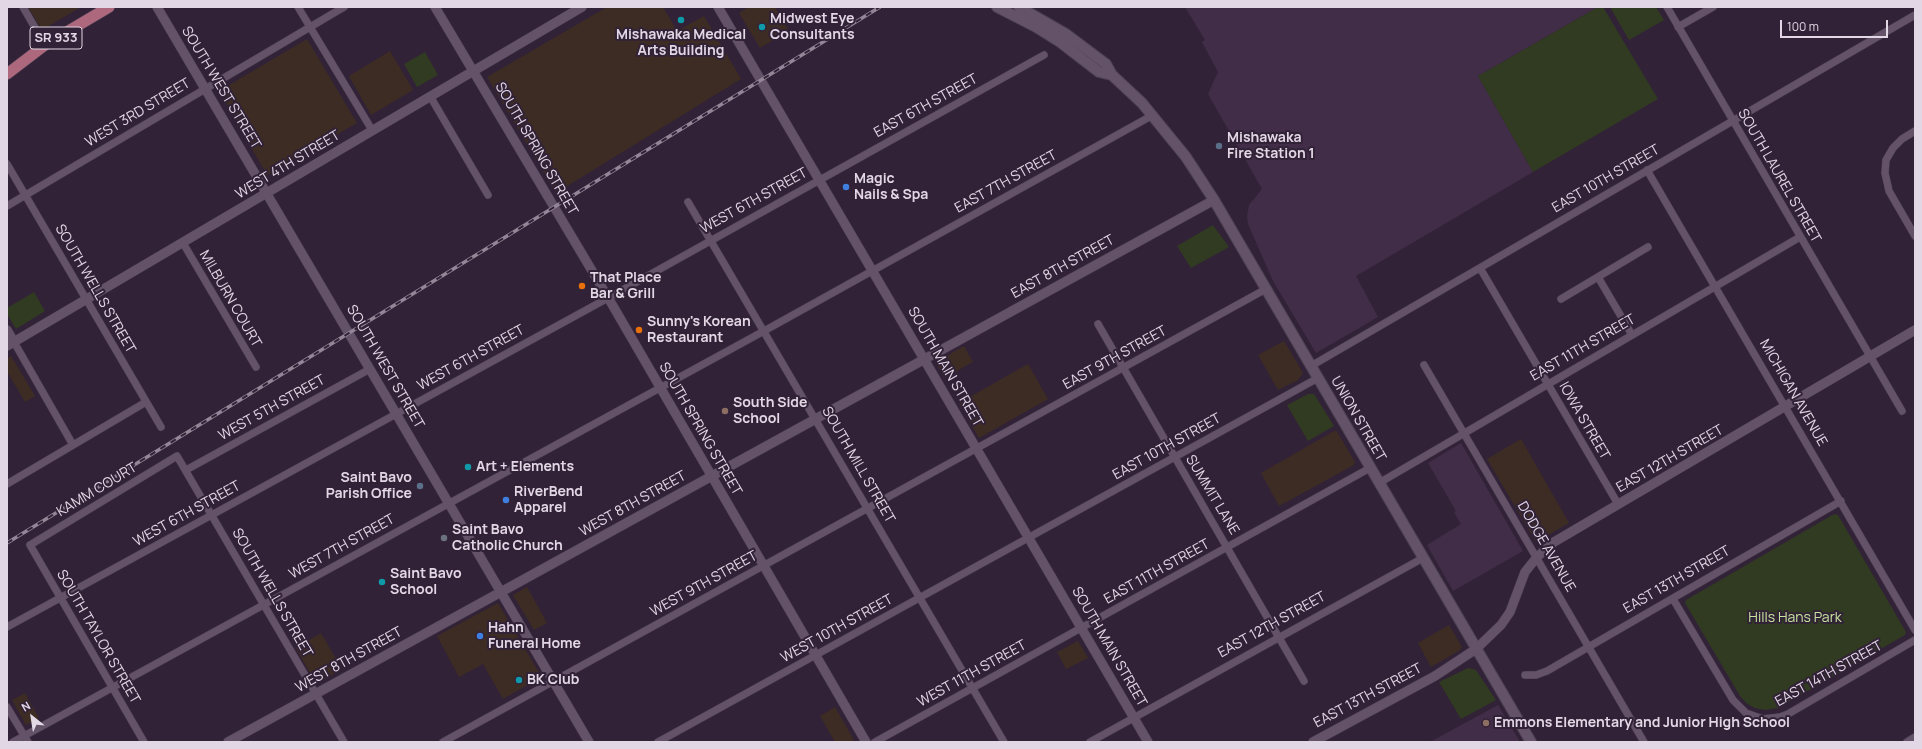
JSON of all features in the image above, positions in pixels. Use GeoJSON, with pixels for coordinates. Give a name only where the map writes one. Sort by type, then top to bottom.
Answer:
{"type":"FeatureCollection","features":[{"type":"Feature","properties":{"kind":"main road","name":"SR 933"},"geometry":{"type":"LineString","coordinates":[[7,74],[45,45],[109,7]]}},
{"type":"Feature","properties":{"kind":"main road"},"geometry":{"type":"LineString","coordinates":[[997,7],[1036,27],[1060,42],[1099,72],[1112,75]]}},
{"type":"Feature","properties":{"kind":"main road","name":"UNION STREET"},"geometry":{"type":"LineString","coordinates":[[1020,7],[1066,34],[1106,64],[1112,75],[1153,115],[1186,157],[1214,200],[1531,742]]}},
{"type":"Feature","properties":{"kind":"street"},"geometry":{"type":"LineString","coordinates":[[23,7],[45,45]]}},
{"type":"Feature","properties":{"kind":"street","name":"SOUTH WEST STREET"},"geometry":{"type":"LineString","coordinates":[[157,7],[590,742]]}},
{"type":"Feature","properties":{"kind":"street"},"geometry":{"type":"LineString","coordinates":[[298,7],[372,130]]}},
{"type":"Feature","properties":{"kind":"street","name":"WEST 3RD STREET"},"geometry":{"type":"LineString","coordinates":[[7,206],[344,7]]}},
{"type":"Feature","properties":{"kind":"street","name":"SOUTH SPRING STREET"},"geometry":{"type":"LineString","coordinates":[[435,7],[608,298],[866,742]]}},
{"type":"Feature","properties":{"kind":"street","name":"SOUTH MAIN STREET"},"geometry":{"type":"LineString","coordinates":[[718,7],[1148,742]]}},
{"type":"Feature","properties":{"kind":"street","name":"SOUTH LAUREL STREET"},"geometry":{"type":"LineString","coordinates":[[1667,7],[1902,411]]}},
{"type":"Feature","properties":{"kind":"street"},"geometry":{"type":"LineString","coordinates":[[1678,27],[1713,7]]}},
{"type":"Feature","properties":{"kind":"street","name":"WEST 4TH STREET"},"geometry":{"type":"LineString","coordinates":[[10,344],[87,300],[259,198],[266,192],[474,71],[578,8]]}},
{"type":"Feature","properties":{"kind":"street","name":"EAST 10TH STREET"},"geometry":{"type":"LineString","coordinates":[[1311,366],[1915,15]]}},
{"type":"Feature","properties":{"kind":"street","name":"EAST 6TH STREET"},"geometry":{"type":"LineString","coordinates":[[820,180],[1044,55]]}},
{"type":"Feature","properties":{"kind":"street"},"geometry":{"type":"LineString","coordinates":[[430,96],[488,195]]}},
{"type":"Feature","properties":{"kind":"street","name":"EAST 7TH STREET"},"geometry":{"type":"LineString","coordinates":[[872,270],[1153,115]]}},
{"type":"Feature","properties":{"kind":"street"},"geometry":{"type":"LineString","coordinates":[[1915,131],[1902,139],[1892,148],[1886,160],[1885,182],[1912,224],[1915,236]]}},
{"type":"Feature","properties":{"kind":"street","name":"SOUTH WELLS STREET"},"geometry":{"type":"LineString","coordinates":[[7,164],[161,427]]}},
{"type":"Feature","properties":{"kind":"street","name":"MICHIGAN AVENUE"},"geometry":{"type":"LineString","coordinates":[[1647,170],[1915,630]]}},
{"type":"Feature","properties":{"kind":"street","name":"WEST 6TH STREET"},"geometry":{"type":"LineString","coordinates":[[7,627],[212,516],[820,180]]}},
{"type":"Feature","properties":{"kind":"street","name":"EAST 8TH STREET"},"geometry":{"type":"LineString","coordinates":[[924,359],[1214,200]]}},
{"type":"Feature","properties":{"kind":"street","name":"SOUTH MILL STREET"},"geometry":{"type":"LineString","coordinates":[[688,202],[1004,742]]}},
{"type":"Feature","properties":{"kind":"street","name":"EAST 11TH STREET"},"geometry":{"type":"LineString","coordinates":[[1379,483],[1800,237]]}},
{"type":"Feature","properties":{"kind":"street","name":"MILBURN COURT"},"geometry":{"type":"LineString","coordinates":[[183,243],[256,367]]}},
{"type":"Feature","properties":{"kind":"street"},"geometry":{"type":"LineString","coordinates":[[1561,298],[1648,247]]}},
{"type":"Feature","properties":{"kind":"street","name":"IOWA STREET"},"geometry":{"type":"LineString","coordinates":[[1480,268],[1618,504]]}},
{"type":"Feature","properties":{"kind":"street","name":"WEST 7TH STREET"},"geometry":{"type":"LineString","coordinates":[[13,742],[26,739],[113,688],[449,502],[764,331],[872,270]]}},
{"type":"Feature","properties":{"kind":"street"},"geometry":{"type":"LineString","coordinates":[[1598,277],[1632,335]]}},
{"type":"Feature","properties":{"kind":"street","name":"EAST 9TH STREET"},"geometry":{"type":"LineString","coordinates":[[976,448],[1266,289]]}},
{"type":"Feature","properties":{"kind":"street","name":"SUMMIT LANE"},"geometry":{"type":"LineString","coordinates":[[1098,324],[1280,636],[1304,681]]}},
{"type":"Feature","properties":{"kind":"street"},"geometry":{"type":"LineString","coordinates":[[7,330],[10,344],[74,445]]}},
{"type":"Feature","properties":{"kind":"street","name":"EAST 12TH STREET"},"geometry":{"type":"LineString","coordinates":[[1476,649],[1507,618],[1523,576],[1537,557],[1554,542],[1915,330]]}},
{"type":"Feature","properties":{"kind":"street","name":"WEST 8TH STREET"},"geometry":{"type":"LineString","coordinates":[[228,742],[924,359]]}},
{"type":"Feature","properties":{"kind":"street","name":"DODGE AVENUE"},"geometry":{"type":"LineString","coordinates":[[1424,365],[1644,742]]}},
{"type":"Feature","properties":{"kind":"street","name":"WEST 5TH STREET"},"geometry":{"type":"LineString","coordinates":[[186,470],[370,368]]}},
{"type":"Feature","properties":{"kind":"street","name":"EAST 10TH STREET"},"geometry":{"type":"LineString","coordinates":[[1029,538],[1318,378]]}},
{"type":"Feature","properties":{"kind":"street"},"geometry":{"type":"LineString","coordinates":[[7,484],[146,402]]}},
{"type":"Feature","properties":{"kind":"street","name":"WEST 9TH STREET"},"geometry":{"type":"LineString","coordinates":[[443,742],[868,509],[976,448]]}},
{"type":"Feature","properties":{"kind":"street","name":"SOUTH WELLS STREET"},"geometry":{"type":"LineString","coordinates":[[177,456],[344,742]]}},
{"type":"Feature","properties":{"kind":"street","name":"KAMM COURT"},"geometry":{"type":"LineString","coordinates":[[30,545],[177,456]]}},
{"type":"Feature","properties":{"kind":"street","name":"EAST 11TH STREET"},"geometry":{"type":"LineString","coordinates":[[1081,628],[1370,468]]}},
{"type":"Feature","properties":{"kind":"street","name":"EAST 13TH STREET"},"geometry":{"type":"LineString","coordinates":[[1525,675],[1536,675],[1547,671],[1841,501]]}},
{"type":"Feature","properties":{"kind":"street","name":"WEST 10TH STREET"},"geometry":{"type":"LineString","coordinates":[[658,742],[1029,538]]}},
{"type":"Feature","properties":{"kind":"street","name":"SOUTH TAYLOR STREET"},"geometry":{"type":"LineString","coordinates":[[30,545],[144,742]]}},
{"type":"Feature","properties":{"kind":"street","name":"EAST 12TH STREET"},"geometry":{"type":"LineString","coordinates":[[1090,742],[1423,558]]}},
{"type":"Feature","properties":{"kind":"street","name":"EAST 14TH STREET"},"geometry":{"type":"LineString","coordinates":[[1673,599],[1733,700],[1740,708],[1754,717],[1771,719],[1788,714],[1915,640]]}},
{"type":"Feature","properties":{"kind":"street","name":"WEST 11TH STREET"},"geometry":{"type":"LineString","coordinates":[[875,742],[1081,628]]}},
{"type":"Feature","properties":{"kind":"street","name":"EAST 13TH STREET"},"geometry":{"type":"LineString","coordinates":[[1313,742],[1435,676],[1476,649]]}},
{"type":"Feature","properties":{"kind":"street"},"geometry":{"type":"LineString","coordinates":[[7,707],[26,739]]}},
{"type":"Feature","properties":{"kind":"street"},"geometry":{"type":"LineString","coordinates":[[1907,742],[1915,737]]}},
{"type":"Feature","properties":{"kind":"shaded area"},"geometry":{"type":"Polygon","coordinates":[[[28,7],[81,7],[42,30],[28,7]]]}},
{"type":"Feature","properties":{"kind":"shaded area"},"geometry":{"type":"Polygon","coordinates":[[[607,7],[663,7],[677,31],[704,16],[741,79],[556,193],[487,77],[607,7]]]}},
{"type":"Feature","properties":{"kind":"shaded area"},"geometry":{"type":"Polygon","coordinates":[[[749,7],[775,7],[788,29],[785,33],[760,48],[739,13],[749,7]]]}},
{"type":"Feature","properties":{"kind":"shaded area"},"geometry":{"type":"Polygon","coordinates":[[[1185,7],[1598,7],[1478,76],[1533,172],[1356,276],[1378,317],[1316,353],[1273,281],[1248,224],[1247,216],[1249,205],[1262,189],[1208,94],[1218,72],[1202,42],[1205,40],[1185,7]]]}},
{"type":"Feature","properties":{"kind":"shaded area"},"geometry":{"type":"Polygon","coordinates":[[[307,39],[357,123],[267,175],[219,91],[307,39]]]}},
{"type":"Feature","properties":{"kind":"shaded area"},"geometry":{"type":"Polygon","coordinates":[[[390,51],[413,90],[371,115],[349,76],[390,51]]]}},
{"type":"Feature","properties":{"kind":"shaded area"},"geometry":{"type":"Polygon","coordinates":[[[1284,341],[1303,373],[1298,380],[1278,390],[1258,355],[1284,341]]]}},
{"type":"Feature","properties":{"kind":"shaded area"},"geometry":{"type":"Polygon","coordinates":[[[964,346],[973,362],[944,378],[936,362],[964,346]]]}},
{"type":"Feature","properties":{"kind":"shaded area"},"geometry":{"type":"Polygon","coordinates":[[[11,356],[35,396],[25,402],[7,371],[7,359],[11,356]]]}},
{"type":"Feature","properties":{"kind":"shaded area"},"geometry":{"type":"Polygon","coordinates":[[[1028,364],[1048,399],[979,438],[959,403],[1028,364]]]}},
{"type":"Feature","properties":{"kind":"shaded area"},"geometry":{"type":"Polygon","coordinates":[[[1336,430],[1355,462],[1354,465],[1279,506],[1261,473],[1336,430]]]}},
{"type":"Feature","properties":{"kind":"shaded area"},"geometry":{"type":"Polygon","coordinates":[[[1521,439],[1569,523],[1536,542],[1487,459],[1521,439]]]}},
{"type":"Feature","properties":{"kind":"shaded area"},"geometry":{"type":"Polygon","coordinates":[[[1461,443],[1523,551],[1453,591],[1427,545],[1461,524],[1454,512],[1456,511],[1428,463],[1461,443]]]}},
{"type":"Feature","properties":{"kind":"shaded area"},"geometry":{"type":"Polygon","coordinates":[[[527,587],[547,623],[534,630],[513,595],[527,587]]]}},
{"type":"Feature","properties":{"kind":"shaded area"},"geometry":{"type":"Polygon","coordinates":[[[498,603],[541,676],[503,699],[483,664],[459,677],[437,636],[498,603]]]}},
{"type":"Feature","properties":{"kind":"shaded area"},"geometry":{"type":"Polygon","coordinates":[[[1449,625],[1462,647],[1459,651],[1431,667],[1418,643],[1449,625]]]}},
{"type":"Feature","properties":{"kind":"shaded area"},"geometry":{"type":"Polygon","coordinates":[[[321,633],[342,669],[316,684],[296,648],[321,633]]]}},
{"type":"Feature","properties":{"kind":"shaded area"},"geometry":{"type":"Polygon","coordinates":[[[1078,641],[1088,658],[1066,669],[1057,652],[1078,641]]]}},
{"type":"Feature","properties":{"kind":"shaded area"},"geometry":{"type":"Polygon","coordinates":[[[25,693],[39,718],[26,725],[12,700],[25,693]]]}},
{"type":"Feature","properties":{"kind":"shaded area","name":"Emmons Elementary and Junior High School"},"geometry":{"type":"Polygon","coordinates":[[[1498,705],[1520,742],[1430,742],[1498,705]]]}},
{"type":"Feature","properties":{"kind":"shaded area"},"geometry":{"type":"Polygon","coordinates":[[[835,707],[854,740],[850,742],[835,742],[820,716],[835,707]]]}},
{"type":"Feature","properties":{"kind":"green space"},"geometry":{"type":"Polygon","coordinates":[[[1598,7],[1603,7],[1658,99],[1533,172],[1478,76],[1598,7]]]}},
{"type":"Feature","properties":{"kind":"green space"},"geometry":{"type":"Polygon","coordinates":[[[1610,7],[1656,7],[1664,20],[1629,40],[1610,7]]]}},
{"type":"Feature","properties":{"kind":"green space"},"geometry":{"type":"Polygon","coordinates":[[[425,52],[438,75],[417,87],[404,64],[425,52]]]}},
{"type":"Feature","properties":{"kind":"green space"},"geometry":{"type":"Polygon","coordinates":[[[1213,225],[1229,247],[1191,268],[1177,246],[1213,225]]]}},
{"type":"Feature","properties":{"kind":"green space"},"geometry":{"type":"Polygon","coordinates":[[[34,292],[45,311],[16,329],[7,314],[7,308],[34,292]]]}},
{"type":"Feature","properties":{"kind":"green space"},"geometry":{"type":"Polygon","coordinates":[[[1308,394],[1314,394],[1334,426],[1308,441],[1287,405],[1308,394]]]}},
{"type":"Feature","properties":{"kind":"green space","name":"Hills Hans Park"},"geometry":{"type":"Polygon","coordinates":[[[1834,514],[1838,515],[1906,632],[1905,635],[1778,708],[1765,710],[1755,708],[1746,703],[1740,696],[1685,603],[1686,600],[1834,514]]]}},
{"type":"Feature","properties":{"kind":"green space"},"geometry":{"type":"Polygon","coordinates":[[[1468,668],[1476,670],[1496,700],[1461,719],[1439,682],[1468,668]]]}},
{"type":"Feature","properties":{"kind":"railway"},"geometry":{"type":"LineString","coordinates":[[7,543],[880,7]]}},
{"type":"Feature","properties":{"kind":"place","name":"Mishawaka Medical Arts Building"},"geometry":{"type":"Point","coordinates":[681,20]}},
{"type":"Feature","properties":{"kind":"place","name":"Midwest Eye Consultants"},"geometry":{"type":"Point","coordinates":[762,27]}},
{"type":"Feature","properties":{"kind":"place","name":"Mishawaka Fire Station 1"},"geometry":{"type":"Point","coordinates":[1219,146]}},
{"type":"Feature","properties":{"kind":"place","name":"Magic Nails & Spa"},"geometry":{"type":"Point","coordinates":[846,187]}},
{"type":"Feature","properties":{"kind":"place","name":"That Place Bar & Grill"},"geometry":{"type":"Point","coordinates":[582,286]}},
{"type":"Feature","properties":{"kind":"place","name":"Sunny's Korean Restaurant"},"geometry":{"type":"Point","coordinates":[639,330]}},
{"type":"Feature","properties":{"kind":"place","name":"South Side School"},"geometry":{"type":"Point","coordinates":[725,411]}},
{"type":"Feature","properties":{"kind":"place","name":"Art + Elements"},"geometry":{"type":"Point","coordinates":[468,467]}},
{"type":"Feature","properties":{"kind":"place","name":"Saint Bavo Parish Office"},"geometry":{"type":"Point","coordinates":[420,486]}},
{"type":"Feature","properties":{"kind":"place","name":"RiverBend Apparel"},"geometry":{"type":"Point","coordinates":[506,500]}},
{"type":"Feature","properties":{"kind":"place","name":"Saint Bavo Catholic Church"},"geometry":{"type":"Point","coordinates":[444,538]}},
{"type":"Feature","properties":{"kind":"place","name":"Saint Bavo School"},"geometry":{"type":"Point","coordinates":[382,582]}},
{"type":"Feature","properties":{"kind":"place","name":"Hahn Funeral Home"},"geometry":{"type":"Point","coordinates":[480,636]}},
{"type":"Feature","properties":{"kind":"place","name":"BK Club"},"geometry":{"type":"Point","coordinates":[519,680]}},
{"type":"Feature","properties":{"kind":"place","name":"Emmons Elementary and Junior High School"},"geometry":{"type":"Point","coordinates":[1486,723]}}]}
